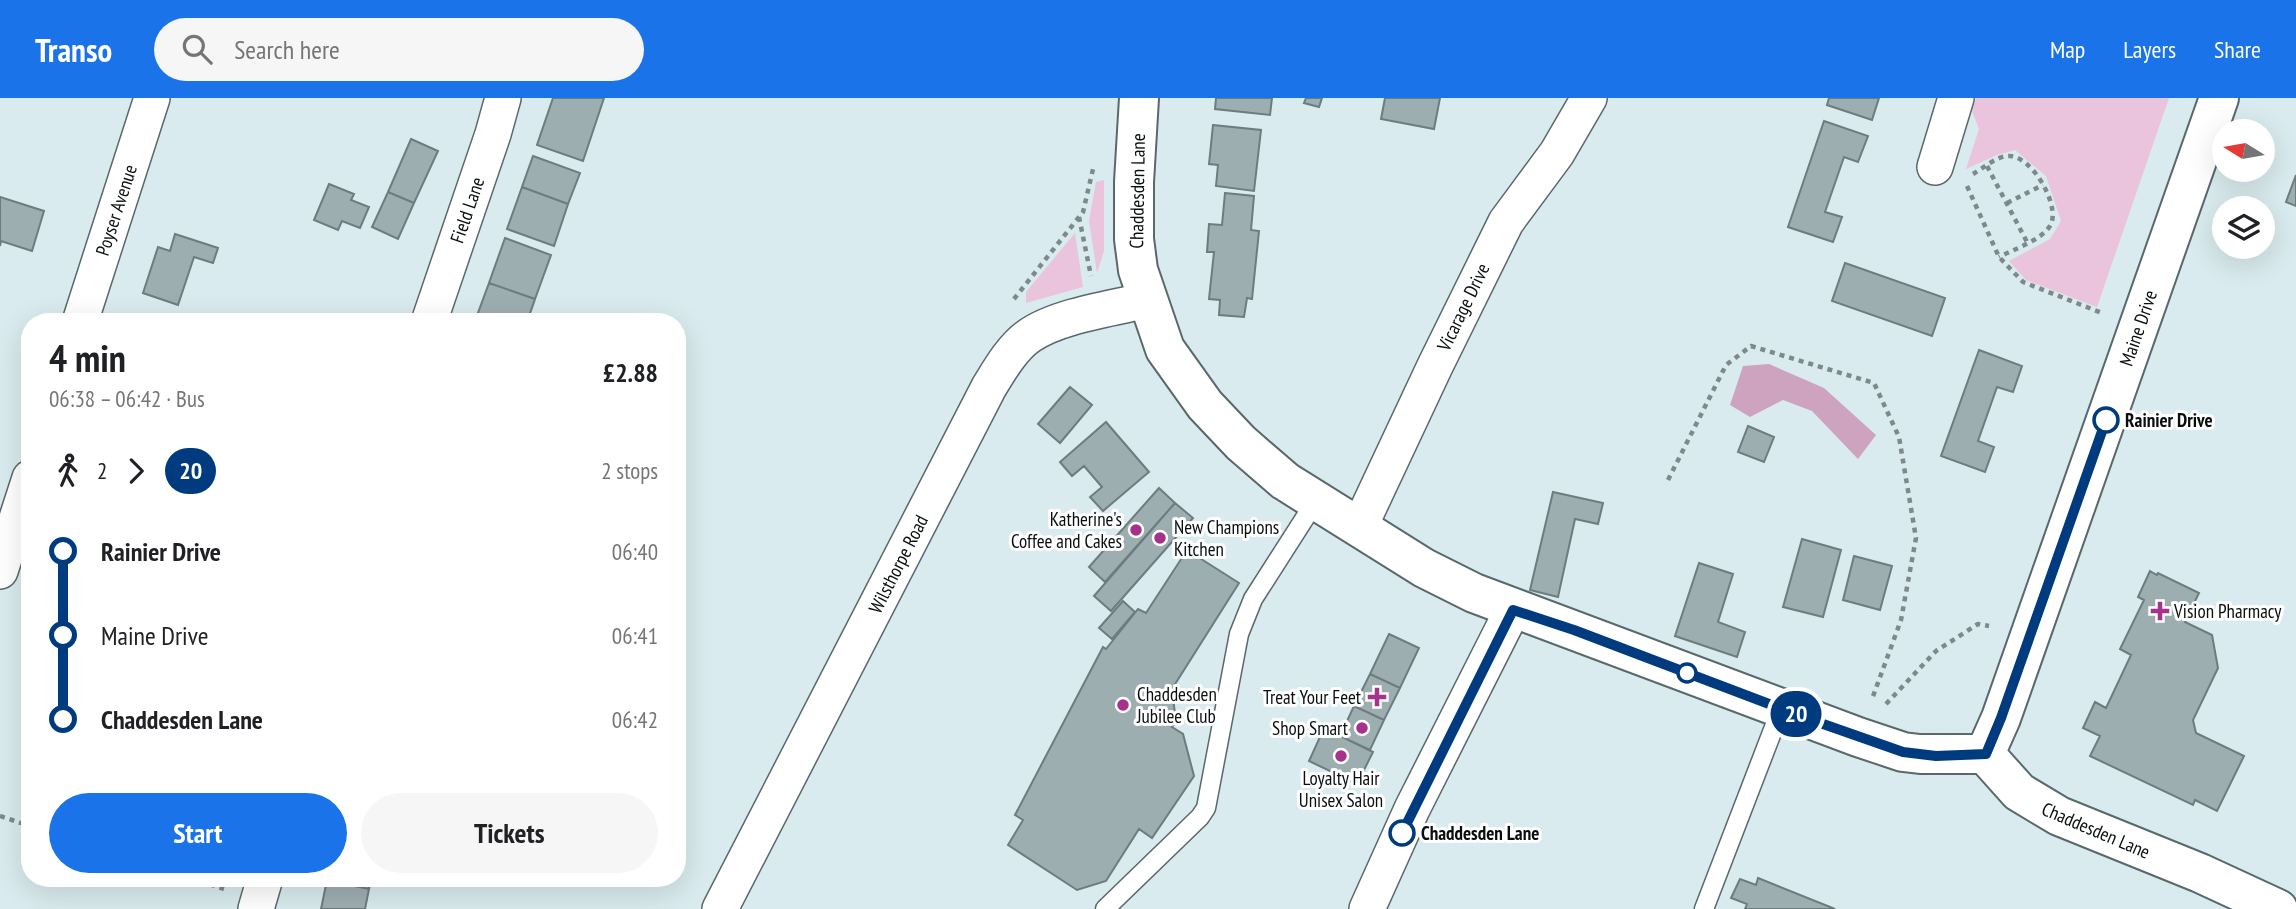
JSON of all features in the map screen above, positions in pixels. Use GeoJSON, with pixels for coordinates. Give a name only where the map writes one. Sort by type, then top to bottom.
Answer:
{"type":"FeatureCollection","features":[{"type":"Feature","properties":{"kind":"street","name":"Poyser Avenue"},"geometry":{"type":"LineString","coordinates":[[83,313],[152,98]]}},
{"type":"Feature","properties":{"kind":"street","name":"Field Lane"},"geometry":{"type":"LineString","coordinates":[[432,313],[503,98]]}},
{"type":"Feature","properties":{"kind":"street","name":"Chaddesden Lane"},"geometry":{"type":"LineString","coordinates":[[1139,98],[1134,239],[1138,270],[1165,349],[1205,405],[1241,443],[1285,481],[1424,568],[1513,610],[1903,752],[1986,754],[2018,792],[2059,816],[2200,873],[2278,909]]}},
{"type":"Feature","properties":{"kind":"street","name":"Vicarage Drive"},"geometry":{"type":"LineString","coordinates":[[1359,528],[1434,366],[1506,222],[1557,153],[1589,98]]}},
{"type":"Feature","properties":{"kind":"street"},"geometry":{"type":"LineString","coordinates":[[1935,167],[1956,98]]}},
{"type":"Feature","properties":{"kind":"street","name":"Maine Drive"},"geometry":{"type":"LineString","coordinates":[[1986,754],[2219,98]]}},
{"type":"Feature","properties":{"kind":"street","name":"Wilsthorpe Road"},"geometry":{"type":"LineString","coordinates":[[720,909],[989,387],[1007,358],[1028,337],[1046,327],[1098,311],[1148,300]]}},
{"type":"Feature","properties":{"kind":"street"},"geometry":{"type":"LineString","coordinates":[[0,570],[21,506]]}},
{"type":"Feature","properties":{"kind":"street"},"geometry":{"type":"LineString","coordinates":[[1367,909],[1412,809],[1513,610]]}},
{"type":"Feature","properties":{"kind":"street"},"geometry":{"type":"LineString","coordinates":[[256,909],[262,887]]}},
{"type":"Feature","properties":{"kind":"lane"},"geometry":{"type":"LineString","coordinates":[[1105,909],[1200,817],[1206,808],[1239,634],[1253,598],[1317,499]]}},
{"type":"Feature","properties":{"kind":"lane"},"geometry":{"type":"LineString","coordinates":[[1704,909],[1781,709]]}},
{"type":"Feature","properties":{"kind":"path"},"geometry":{"type":"LineString","coordinates":[[1007,358],[1009,304],[1083,212],[1094,162],[1136,143]]}},
{"type":"Feature","properties":{"kind":"path"},"geometry":{"type":"LineString","coordinates":[[1999,257],[2044,233],[2054,212],[2037,173],[2025,162],[2007,156],[1964,179],[1999,257],[2023,282],[2138,327]]}},
{"type":"Feature","properties":{"kind":"path"},"geometry":{"type":"LineString","coordinates":[[1987,166],[2027,242]]}},
{"type":"Feature","properties":{"kind":"path"},"geometry":{"type":"LineString","coordinates":[[2007,203],[2043,185]]}},
{"type":"Feature","properties":{"kind":"path"},"geometry":{"type":"LineString","coordinates":[[1079,217],[1098,311]]}},
{"type":"Feature","properties":{"kind":"path"},"geometry":{"type":"LineString","coordinates":[[1668,480],[1726,365],[1751,346],[1874,383],[1899,437],[1916,538],[1901,620],[1858,737]]}},
{"type":"Feature","properties":{"kind":"path"},"geometry":{"type":"LineString","coordinates":[[1858,737],[1936,651],[1978,624],[1989,626]]}},
{"type":"Feature","properties":{"kind":"path"},"geometry":{"type":"LineString","coordinates":[[0,816],[21,823]]}},
{"type":"Feature","properties":{"kind":"shaded area"},"geometry":{"type":"Polygon","coordinates":[[[1976,98],[2169,98],[2097,307],[2026,280],[2009,261],[2050,239],[2061,221],[2046,176],[2015,150],[1966,169],[1979,129],[1972,111],[1976,98]]]}},
{"type":"Feature","properties":{"kind":"shaded area"},"geometry":{"type":"Polygon","coordinates":[[[1104,180],[1104,251],[1097,273],[1089,221],[1096,182],[1104,180]]]}},
{"type":"Feature","properties":{"kind":"shaded area"},"geometry":{"type":"Polygon","coordinates":[[[1075,233],[1083,287],[1026,303],[1026,292],[1075,233]]]}},
{"type":"Feature","properties":{"kind":"shaded area"},"geometry":{"type":"Polygon","coordinates":[[[1769,364],[1824,388],[1876,435],[1858,459],[1812,411],[1783,400],[1750,417],[1730,405],[1743,366],[1769,364]]]}},
{"type":"Feature","properties":{"kind":"building"},"geometry":{"type":"Polygon","coordinates":[[[553,98],[604,98],[583,161],[537,145],[553,98]]]}},
{"type":"Feature","properties":{"kind":"building"},"geometry":{"type":"Polygon","coordinates":[[[1216,98],[1272,98],[1270,115],[1215,109],[1216,98]]]}},
{"type":"Feature","properties":{"kind":"building"},"geometry":{"type":"Polygon","coordinates":[[[1306,98],[1322,98],[1319,107],[1304,103],[1306,98]]]}},
{"type":"Feature","properties":{"kind":"building"},"geometry":{"type":"Polygon","coordinates":[[[1385,98],[1440,98],[1434,129],[1381,119],[1385,98]]]}},
{"type":"Feature","properties":{"kind":"building"},"geometry":{"type":"Polygon","coordinates":[[[1829,98],[1879,98],[1872,120],[1827,105],[1829,98]]]}},
{"type":"Feature","properties":{"kind":"building"},"geometry":{"type":"Polygon","coordinates":[[[1824,121],[1868,136],[1858,162],[1844,157],[1825,212],[1842,217],[1833,242],[1788,227],[1824,121]]]}},
{"type":"Feature","properties":{"kind":"building"},"geometry":{"type":"Polygon","coordinates":[[[1213,125],[1261,130],[1254,191],[1216,186],[1218,165],[1209,164],[1213,125]]]}},
{"type":"Feature","properties":{"kind":"building"},"geometry":{"type":"Polygon","coordinates":[[[411,139],[438,151],[414,203],[388,192],[411,139]]]}},
{"type":"Feature","properties":{"kind":"building"},"geometry":{"type":"Polygon","coordinates":[[[533,156],[580,173],[568,204],[522,187],[533,156]]]}},
{"type":"Feature","properties":{"kind":"building"},"geometry":{"type":"Polygon","coordinates":[[[2296,175],[2296,206],[2286,202],[2296,175]]]}},
{"type":"Feature","properties":{"kind":"building"},"geometry":{"type":"Polygon","coordinates":[[[329,184],[354,194],[351,200],[369,207],[360,228],[342,221],[338,230],[314,220],[329,184]]]}},
{"type":"Feature","properties":{"kind":"building"},"geometry":{"type":"Polygon","coordinates":[[[522,187],[568,204],[554,246],[507,229],[522,187]]]}},
{"type":"Feature","properties":{"kind":"building"},"geometry":{"type":"Polygon","coordinates":[[[388,192],[414,203],[398,239],[372,227],[388,192]]]}},
{"type":"Feature","properties":{"kind":"building"},"geometry":{"type":"Polygon","coordinates":[[[1225,193],[1254,196],[1251,230],[1259,231],[1252,299],[1247,298],[1244,317],[1219,315],[1220,300],[1209,299],[1214,252],[1207,252],[1209,224],[1222,225],[1225,193]]]}},
{"type":"Feature","properties":{"kind":"building"},"geometry":{"type":"Polygon","coordinates":[[[0,197],[44,211],[32,251],[1,241],[0,246],[0,197]]]}},
{"type":"Feature","properties":{"kind":"building"},"geometry":{"type":"Polygon","coordinates":[[[175,234],[218,248],[213,263],[194,257],[178,305],[143,293],[158,247],[170,251],[175,234]]]}},
{"type":"Feature","properties":{"kind":"building"},"geometry":{"type":"Polygon","coordinates":[[[505,238],[551,255],[535,299],[489,283],[505,238]]]}},
{"type":"Feature","properties":{"kind":"building"},"geometry":{"type":"Polygon","coordinates":[[[1845,263],[1945,298],[1932,336],[1832,301],[1845,263]]]}},
{"type":"Feature","properties":{"kind":"building"},"geometry":{"type":"Polygon","coordinates":[[[489,283],[535,299],[530,313],[478,313],[489,283]]]}},
{"type":"Feature","properties":{"kind":"building"},"geometry":{"type":"Polygon","coordinates":[[[1979,350],[2022,366],[2013,392],[1997,387],[1978,441],[1994,447],[1985,472],[1941,456],[1979,350]]]}},
{"type":"Feature","properties":{"kind":"building"},"geometry":{"type":"Polygon","coordinates":[[[1070,387],[1092,405],[1060,443],[1038,424],[1070,387]]]}},
{"type":"Feature","properties":{"kind":"building"},"geometry":{"type":"Polygon","coordinates":[[[1106,422],[1149,472],[1103,511],[1090,497],[1102,487],[1084,466],[1072,476],[1060,462],[1106,422]]]}},
{"type":"Feature","properties":{"kind":"building"},"geometry":{"type":"Polygon","coordinates":[[[1748,426],[1774,437],[1764,462],[1738,452],[1748,426]]]}},
{"type":"Feature","properties":{"kind":"building","name":"Katherine's Coffee and Cakes"},"geometry":{"type":"Polygon","coordinates":[[[1159,488],[1175,503],[1105,582],[1089,567],[1159,488]]]}},
{"type":"Feature","properties":{"kind":"building"},"geometry":{"type":"Polygon","coordinates":[[[1553,492],[1603,503],[1598,524],[1575,519],[1558,597],[1530,590],[1553,492]]]}},
{"type":"Feature","properties":{"kind":"building","name":"New Champions Kitchen"},"geometry":{"type":"Polygon","coordinates":[[[1175,503],[1193,518],[1111,611],[1094,596],[1175,503]]]}},
{"type":"Feature","properties":{"kind":"building"},"geometry":{"type":"Polygon","coordinates":[[[1802,539],[1841,550],[1823,617],[1783,607],[1802,539]]]}},
{"type":"Feature","properties":{"kind":"building","name":"Chaddesden Jubilee Club"},"geometry":{"type":"Polygon","coordinates":[[[1187,550],[1239,583],[1172,689],[1176,722],[1172,727],[1183,734],[1194,776],[1152,838],[1139,829],[1106,881],[1077,890],[1008,845],[1023,820],[1015,815],[1103,647],[1106,649],[1138,609],[1146,613],[1187,550]]]}},
{"type":"Feature","properties":{"kind":"building"},"geometry":{"type":"Polygon","coordinates":[[[1854,556],[1892,566],[1880,610],[1843,600],[1854,556]]]}},
{"type":"Feature","properties":{"kind":"building"},"geometry":{"type":"Polygon","coordinates":[[[1699,563],[1733,574],[1718,622],[1745,632],[1737,657],[1675,636],[1699,563]]]}},
{"type":"Feature","properties":{"kind":"building"},"geometry":{"type":"Polygon","coordinates":[[[2150,571],[2199,593],[2185,622],[2212,635],[2218,668],[2193,720],[2196,733],[2244,756],[2217,811],[2195,800],[2193,805],[2090,756],[2100,736],[2083,728],[2095,702],[2106,708],[2131,655],[2120,649],[2144,600],[2138,597],[2150,571]]]}},
{"type":"Feature","properties":{"kind":"building"},"geometry":{"type":"Polygon","coordinates":[[[1123,601],[1135,612],[1112,639],[1099,628],[1123,601]]]}},
{"type":"Feature","properties":{"kind":"building"},"geometry":{"type":"Polygon","coordinates":[[[1389,634],[1419,648],[1400,688],[1370,674],[1389,634]]]}},
{"type":"Feature","properties":{"kind":"building","name":"Treat Your Feet"},"geometry":{"type":"Polygon","coordinates":[[[1370,674],[1400,688],[1384,720],[1354,706],[1370,674]]]}},
{"type":"Feature","properties":{"kind":"building","name":"Shop Smart"},"geometry":{"type":"Polygon","coordinates":[[[1354,706],[1384,720],[1370,750],[1340,736],[1354,706]]]}},
{"type":"Feature","properties":{"kind":"building","name":"Loyalty Hair Unisex Salon"},"geometry":{"type":"Polygon","coordinates":[[[1324,728],[1373,752],[1357,784],[1309,761],[1324,728]]]}},
{"type":"Feature","properties":{"kind":"building"},"geometry":{"type":"Polygon","coordinates":[[[1758,878],[1835,909],[1745,909],[1747,904],[1731,898],[1740,879],[1756,885],[1758,878]]]}},
{"type":"Feature","properties":{"kind":"building"},"geometry":{"type":"Polygon","coordinates":[[[326,887],[369,889],[365,909],[321,909],[326,887]]]}},
{"type":"Feature","properties":{"kind":"bus line","name":"20"},"geometry":{"type":"LineString","coordinates":[[1402,833],[1513,610],[1903,752],[1936,756],[1986,754],[2106,420]]}},
{"type":"Feature","properties":{"kind":"place","name":"Rainier Drive"},"geometry":{"type":"Point","coordinates":[2106,420]}},
{"type":"Feature","properties":{"kind":"place","name":"Katherine's Coffee and Cakes"},"geometry":{"type":"Point","coordinates":[1136,530]}},
{"type":"Feature","properties":{"kind":"place","name":"New Champions Kitchen"},"geometry":{"type":"Point","coordinates":[1160,538]}},
{"type":"Feature","properties":{"kind":"place","name":"Vision Pharmacy"},"geometry":{"type":"Point","coordinates":[2160,611]}},
{"type":"Feature","properties":{"kind":"place","name":"Treat Your Feet"},"geometry":{"type":"Point","coordinates":[1377,697]}},
{"type":"Feature","properties":{"kind":"place","name":"Chaddesden Jubilee Club"},"geometry":{"type":"Point","coordinates":[1123,705]}},
{"type":"Feature","properties":{"kind":"place","name":"Shop Smart"},"geometry":{"type":"Point","coordinates":[1362,728]}},
{"type":"Feature","properties":{"kind":"place","name":"Loyalty Hair Unisex Salon"},"geometry":{"type":"Point","coordinates":[1341,756]}},
{"type":"Feature","properties":{"kind":"place","name":"Chaddesden Lane"},"geometry":{"type":"Point","coordinates":[1402,833]}}]}
